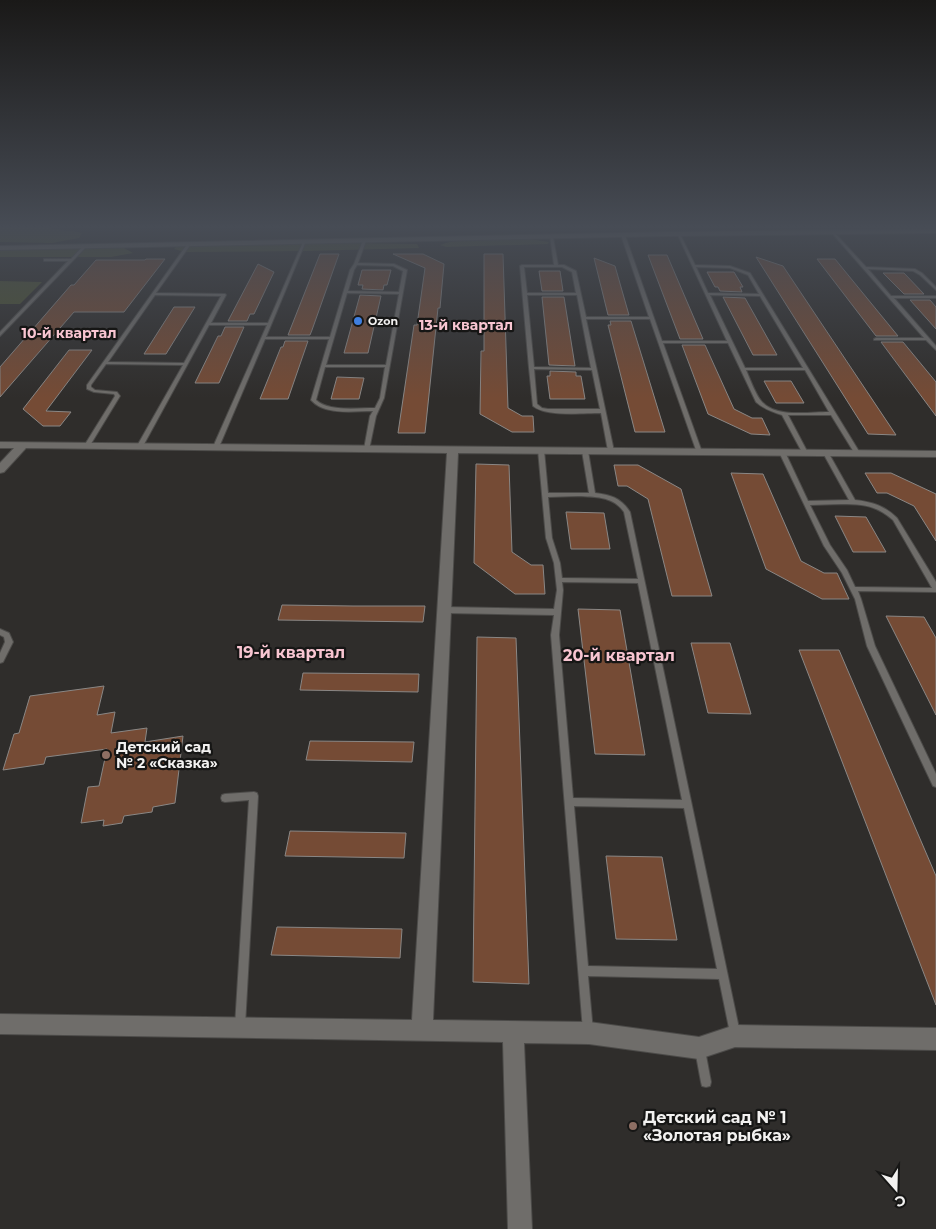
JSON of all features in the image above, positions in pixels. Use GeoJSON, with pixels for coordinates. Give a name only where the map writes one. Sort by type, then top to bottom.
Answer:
{"type":"FeatureCollection","features":[{"type":"Feature","properties":{"kind":"street"},"geometry":{"type":"LineString","coordinates":[[0,445],[936,454]]}},
{"type":"Feature","properties":{"kind":"street"},"geometry":{"type":"LineString","coordinates":[[0,470],[23,445]]}},
{"type":"Feature","properties":{"kind":"street"},"geometry":{"type":"LineString","coordinates":[[422,1031],[453,449]]}},
{"type":"Feature","properties":{"kind":"street"},"geometry":{"type":"LineString","coordinates":[[0,1024],[589,1033],[699,1048],[735,1036],[936,1039]]}},
{"type":"Feature","properties":{"kind":"street"},"geometry":{"type":"LineString","coordinates":[[513,1032],[520,1229]]}},
{"type":"Feature","properties":{"kind":"lane"},"geometry":{"type":"LineString","coordinates":[[0,335],[50,283]]}},
{"type":"Feature","properties":{"kind":"lane"},"geometry":{"type":"LineString","coordinates":[[87,446],[118,396],[115,393],[94,391],[89,388],[89,385],[161,283]]}},
{"type":"Feature","properties":{"kind":"lane"},"geometry":{"type":"LineString","coordinates":[[216,447],[287,283]]}},
{"type":"Feature","properties":{"kind":"lane"},"geometry":{"type":"LineString","coordinates":[[348,283],[313,400],[317,405],[328,408],[377,409]]}},
{"type":"Feature","properties":{"kind":"lane"},"geometry":{"type":"LineString","coordinates":[[367,448],[373,416],[382,398],[402,283]]}},
{"type":"Feature","properties":{"kind":"lane"},"geometry":{"type":"LineString","coordinates":[[523,283],[535,405],[548,411],[603,411]]}},
{"type":"Feature","properties":{"kind":"lane"},"geometry":{"type":"LineString","coordinates":[[576,283],[611,451]]}},
{"type":"Feature","properties":{"kind":"lane"},"geometry":{"type":"LineString","coordinates":[[640,283],[699,452]]}},
{"type":"Feature","properties":{"kind":"lane"},"geometry":{"type":"LineString","coordinates":[[702,283],[762,405],[774,411],[784,413],[833,413]]}},
{"type":"Feature","properties":{"kind":"lane"},"geometry":{"type":"LineString","coordinates":[[754,283],[857,453]]}},
{"type":"Feature","properties":{"kind":"lane"},"geometry":{"type":"LineString","coordinates":[[878,283],[936,349]]}},
{"type":"Feature","properties":{"kind":"lane"},"geometry":{"type":"LineString","coordinates":[[345,292],[401,292]]}},
{"type":"Feature","properties":{"kind":"lane"},"geometry":{"type":"LineString","coordinates":[[140,446],[224,295],[153,294]]}},
{"type":"Feature","properties":{"kind":"lane"},"geometry":{"type":"LineString","coordinates":[[524,294],[578,294]]}},
{"type":"Feature","properties":{"kind":"lane"},"geometry":{"type":"LineString","coordinates":[[707,294],[761,295]]}},
{"type":"Feature","properties":{"kind":"lane"},"geometry":{"type":"LineString","coordinates":[[890,297],[936,297]]}},
{"type":"Feature","properties":{"kind":"lane"},"geometry":{"type":"LineString","coordinates":[[584,318],[652,318]]}},
{"type":"Feature","properties":{"kind":"lane"},"geometry":{"type":"LineString","coordinates":[[208,324],[269,324]]}},
{"type":"Feature","properties":{"kind":"lane"},"geometry":{"type":"LineString","coordinates":[[263,338],[331,338]]}},
{"type":"Feature","properties":{"kind":"lane"},"geometry":{"type":"LineString","coordinates":[[876,339],[927,339]]}},
{"type":"Feature","properties":{"kind":"lane"},"geometry":{"type":"LineString","coordinates":[[660,342],[730,342]]}},
{"type":"Feature","properties":{"kind":"lane"},"geometry":{"type":"LineString","coordinates":[[105,363],[186,364]]}},
{"type":"Feature","properties":{"kind":"lane"},"geometry":{"type":"LineString","coordinates":[[323,366],[388,366]]}},
{"type":"Feature","properties":{"kind":"lane"},"geometry":{"type":"LineString","coordinates":[[531,368],[594,368]]}},
{"type":"Feature","properties":{"kind":"lane"},"geometry":{"type":"LineString","coordinates":[[743,369],[806,369]]}},
{"type":"Feature","properties":{"kind":"lane"},"geometry":{"type":"LineString","coordinates":[[784,413],[805,453]]}},
{"type":"Feature","properties":{"kind":"lane"},"geometry":{"type":"LineString","coordinates":[[541,450],[550,543],[557,564],[559,580],[560,600],[555,635],[589,1033]]}},
{"type":"Feature","properties":{"kind":"lane"},"geometry":{"type":"LineString","coordinates":[[585,451],[592,496]]}},
{"type":"Feature","properties":{"kind":"lane"},"geometry":{"type":"LineString","coordinates":[[782,452],[830,551],[845,572],[853,589],[862,610],[869,641],[936,784]]}},
{"type":"Feature","properties":{"kind":"lane"},"geometry":{"type":"LineString","coordinates":[[826,453],[854,503]]}},
{"type":"Feature","properties":{"kind":"lane"},"geometry":{"type":"LineString","coordinates":[[545,495],[613,498],[626,508],[735,1036]]}},
{"type":"Feature","properties":{"kind":"lane"},"geometry":{"type":"LineString","coordinates":[[806,503],[875,505],[892,515],[936,589]]}},
{"type":"Feature","properties":{"kind":"lane"},"geometry":{"type":"LineString","coordinates":[[559,580],[642,581]]}},
{"type":"Feature","properties":{"kind":"lane"},"geometry":{"type":"LineString","coordinates":[[853,589],[936,589]]}},
{"type":"Feature","properties":{"kind":"lane"},"geometry":{"type":"LineString","coordinates":[[445,610],[558,612]]}},
{"type":"Feature","properties":{"kind":"lane"},"geometry":{"type":"LineString","coordinates":[[0,632],[7,636],[9,642],[0,660]]}},
{"type":"Feature","properties":{"kind":"lane"},"geometry":{"type":"LineString","coordinates":[[225,798],[254,796],[240,1028]]}},
{"type":"Feature","properties":{"kind":"lane"},"geometry":{"type":"LineString","coordinates":[[569,802],[687,804]]}},
{"type":"Feature","properties":{"kind":"lane"},"geometry":{"type":"LineString","coordinates":[[583,972],[723,974]]}},
{"type":"Feature","properties":{"kind":"lane"},"geometry":{"type":"LineString","coordinates":[[699,1048],[706,1082]]}},
{"type":"Feature","properties":{"kind":"green space"},"geometry":{"type":"Polygon","coordinates":[[[0,283],[41,283],[20,304],[0,304],[0,283]]]}},
{"type":"Feature","properties":{"kind":"building"},"geometry":{"type":"Polygon","coordinates":[[[75,283],[146,283],[124,312],[74,312],[0,397],[0,367],[71,285],[75,283]]]}},
{"type":"Feature","properties":{"kind":"building"},"geometry":{"type":"Polygon","coordinates":[[[248,283],[269,283],[254,314],[250,314],[247,321],[228,321],[248,283]]]}},
{"type":"Feature","properties":{"kind":"building"},"geometry":{"type":"Polygon","coordinates":[[[308,283],[329,283],[310,335],[288,335],[308,283]]]}},
{"type":"Feature","properties":{"kind":"building"},"geometry":{"type":"Polygon","coordinates":[[[358,283],[387,283],[384,285],[383,290],[362,289],[363,285],[358,285],[358,283]]]}},
{"type":"Feature","properties":{"kind":"building"},"geometry":{"type":"Polygon","coordinates":[[[423,283],[442,283],[425,433],[398,433],[414,325],[417,325],[423,283]]]}},
{"type":"Feature","properties":{"kind":"building"},"geometry":{"type":"Polygon","coordinates":[[[484,283],[504,283],[508,408],[522,416],[533,416],[534,432],[512,432],[480,414],[481,351],[484,351],[484,283]]]}},
{"type":"Feature","properties":{"kind":"building"},"geometry":{"type":"Polygon","coordinates":[[[541,283],[562,283],[563,291],[542,291],[541,283]]]}},
{"type":"Feature","properties":{"kind":"building"},"geometry":{"type":"Polygon","coordinates":[[[600,283],[620,283],[629,315],[608,315],[600,283]]]}},
{"type":"Feature","properties":{"kind":"building"},"geometry":{"type":"Polygon","coordinates":[[[659,283],[679,283],[703,339],[680,339],[659,283]]]}},
{"type":"Feature","properties":{"kind":"building"},"geometry":{"type":"Polygon","coordinates":[[[713,283],[741,283],[743,287],[740,287],[742,292],[720,291],[718,287],[715,287],[713,283]]]}},
{"type":"Feature","properties":{"kind":"building"},"geometry":{"type":"Polygon","coordinates":[[[773,283],[795,283],[896,435],[868,434],[773,283]]]}},
{"type":"Feature","properties":{"kind":"building"},"geometry":{"type":"Polygon","coordinates":[[[836,283],[855,283],[898,336],[876,336],[836,283]]]}},
{"type":"Feature","properties":{"kind":"building"},"geometry":{"type":"Polygon","coordinates":[[[893,283],[914,283],[924,294],[904,294],[893,283]]]}},
{"type":"Feature","properties":{"kind":"building"},"geometry":{"type":"Polygon","coordinates":[[[360,295],[381,296],[368,353],[344,353],[360,295]]]}},
{"type":"Feature","properties":{"kind":"building"},"geometry":{"type":"Polygon","coordinates":[[[542,297],[564,297],[575,366],[549,365],[542,297]]]}},
{"type":"Feature","properties":{"kind":"building"},"geometry":{"type":"Polygon","coordinates":[[[723,297],[745,298],[777,355],[753,355],[723,297]]]}},
{"type":"Feature","properties":{"kind":"building"},"geometry":{"type":"Polygon","coordinates":[[[910,300],[930,300],[936,307],[936,329],[910,300]]]}},
{"type":"Feature","properties":{"kind":"building"},"geometry":{"type":"Polygon","coordinates":[[[174,307],[195,307],[166,354],[144,354],[174,307]]]}},
{"type":"Feature","properties":{"kind":"building"},"geometry":{"type":"Polygon","coordinates":[[[610,321],[631,321],[665,432],[635,432],[608,325],[611,325],[610,321]]]}},
{"type":"Feature","properties":{"kind":"building"},"geometry":{"type":"Polygon","coordinates":[[[225,327],[244,327],[219,383],[195,383],[218,336],[221,336],[225,327]]]}},
{"type":"Feature","properties":{"kind":"building"},"geometry":{"type":"Polygon","coordinates":[[[285,341],[308,341],[288,399],[260,399],[281,347],[283,347],[285,341]]]}},
{"type":"Feature","properties":{"kind":"building"},"geometry":{"type":"Polygon","coordinates":[[[881,342],[903,342],[936,382],[936,416],[881,342]]]}},
{"type":"Feature","properties":{"kind":"building"},"geometry":{"type":"Polygon","coordinates":[[[682,345],[705,345],[734,409],[752,418],[762,418],[770,435],[751,434],[708,414],[682,345]]]}},
{"type":"Feature","properties":{"kind":"building"},"geometry":{"type":"Polygon","coordinates":[[[69,350],[92,350],[46,411],[71,412],[60,426],[43,426],[23,409],[69,350]]]}},
{"type":"Feature","properties":{"kind":"building"},"geometry":{"type":"Polygon","coordinates":[[[550,371],[576,372],[576,376],[581,376],[585,399],[550,399],[547,376],[550,376],[550,371]]]}},
{"type":"Feature","properties":{"kind":"building"},"geometry":{"type":"Polygon","coordinates":[[[337,377],[364,378],[359,399],[331,399],[337,377]]]}},
{"type":"Feature","properties":{"kind":"building"},"geometry":{"type":"Polygon","coordinates":[[[764,381],[791,381],[804,403],[776,403],[764,381]]]}},
{"type":"Feature","properties":{"kind":"building"},"geometry":{"type":"Polygon","coordinates":[[[476,464],[509,465],[512,552],[531,565],[543,565],[545,594],[515,594],[474,563],[476,464]]]}},
{"type":"Feature","properties":{"kind":"building"},"geometry":{"type":"Polygon","coordinates":[[[614,465],[638,465],[681,489],[712,596],[672,596],[648,499],[627,486],[618,486],[614,465]]]}},
{"type":"Feature","properties":{"kind":"building"},"geometry":{"type":"Polygon","coordinates":[[[731,473],[763,474],[801,561],[824,573],[837,573],[849,599],[822,599],[766,569],[731,473]]]}},
{"type":"Feature","properties":{"kind":"building"},"geometry":{"type":"Polygon","coordinates":[[[865,473],[891,473],[936,494],[936,541],[914,506],[887,493],[877,493],[865,473]]]}},
{"type":"Feature","properties":{"kind":"building"},"geometry":{"type":"Polygon","coordinates":[[[566,512],[604,513],[610,549],[571,549],[566,512]]]}},
{"type":"Feature","properties":{"kind":"building"},"geometry":{"type":"Polygon","coordinates":[[[835,516],[866,517],[886,552],[853,552],[835,516]]]}},
{"type":"Feature","properties":{"kind":"building"},"geometry":{"type":"Polygon","coordinates":[[[282,605],[425,606],[423,622],[278,620],[282,605]]]}},
{"type":"Feature","properties":{"kind":"building"},"geometry":{"type":"Polygon","coordinates":[[[578,609],[620,610],[645,755],[595,754],[578,609]]]}},
{"type":"Feature","properties":{"kind":"building"},"geometry":{"type":"Polygon","coordinates":[[[886,616],[924,617],[936,638],[936,715],[886,616]]]}},
{"type":"Feature","properties":{"kind":"building"},"geometry":{"type":"Polygon","coordinates":[[[477,637],[516,638],[529,984],[473,982],[477,637]]]}},
{"type":"Feature","properties":{"kind":"building"},"geometry":{"type":"Polygon","coordinates":[[[691,643],[730,643],[751,714],[708,713],[691,643]]]}},
{"type":"Feature","properties":{"kind":"building"},"geometry":{"type":"Polygon","coordinates":[[[799,650],[839,650],[936,876],[936,1005],[799,650]]]}},
{"type":"Feature","properties":{"kind":"building"},"geometry":{"type":"Polygon","coordinates":[[[303,673],[419,674],[418,692],[300,690],[303,673]]]}},
{"type":"Feature","properties":{"kind":"building"},"geometry":{"type":"Polygon","coordinates":[[[104,686],[97,715],[115,712],[111,733],[147,728],[145,742],[183,736],[175,803],[153,807],[152,812],[124,816],[122,823],[103,826],[104,820],[81,823],[88,787],[99,786],[107,749],[46,757],[44,764],[3,770],[14,734],[19,733],[30,696],[104,686]]]}},
{"type":"Feature","properties":{"kind":"building"},"geometry":{"type":"Polygon","coordinates":[[[310,741],[414,742],[412,762],[306,760],[310,741]]]}},
{"type":"Feature","properties":{"kind":"building"},"geometry":{"type":"Polygon","coordinates":[[[290,831],[406,833],[404,858],[285,856],[290,831]]]}},
{"type":"Feature","properties":{"kind":"building"},"geometry":{"type":"Polygon","coordinates":[[[606,856],[662,857],[677,940],[616,939],[606,856]]]}},
{"type":"Feature","properties":{"kind":"building"},"geometry":{"type":"Polygon","coordinates":[[[277,927],[402,929],[400,958],[271,955],[277,927]]]}},
{"type":"Feature","properties":{"kind":"place","name":"Ozon"},"geometry":{"type":"Point","coordinates":[358,321]}},
{"type":"Feature","properties":{"kind":"place","name":"Детский сад № 2 «Сказка»"},"geometry":{"type":"Point","coordinates":[106,755]}},
{"type":"Feature","properties":{"kind":"place","name":"Детский сад № 1 «Золотая рыбка»"},"geometry":{"type":"Point","coordinates":[633,1126]}},
{"type":"Feature","properties":{"kind":"district","name":"13-й квартал"},"geometry":{"type":"Point","coordinates":[466,325]}},
{"type":"Feature","properties":{"kind":"district","name":"10-й квартал"},"geometry":{"type":"Point","coordinates":[69,333]}},
{"type":"Feature","properties":{"kind":"district","name":"19-й квартал"},"geometry":{"type":"Point","coordinates":[291,652]}},
{"type":"Feature","properties":{"kind":"district","name":"20-й квартал"},"geometry":{"type":"Point","coordinates":[619,655]}}]}
